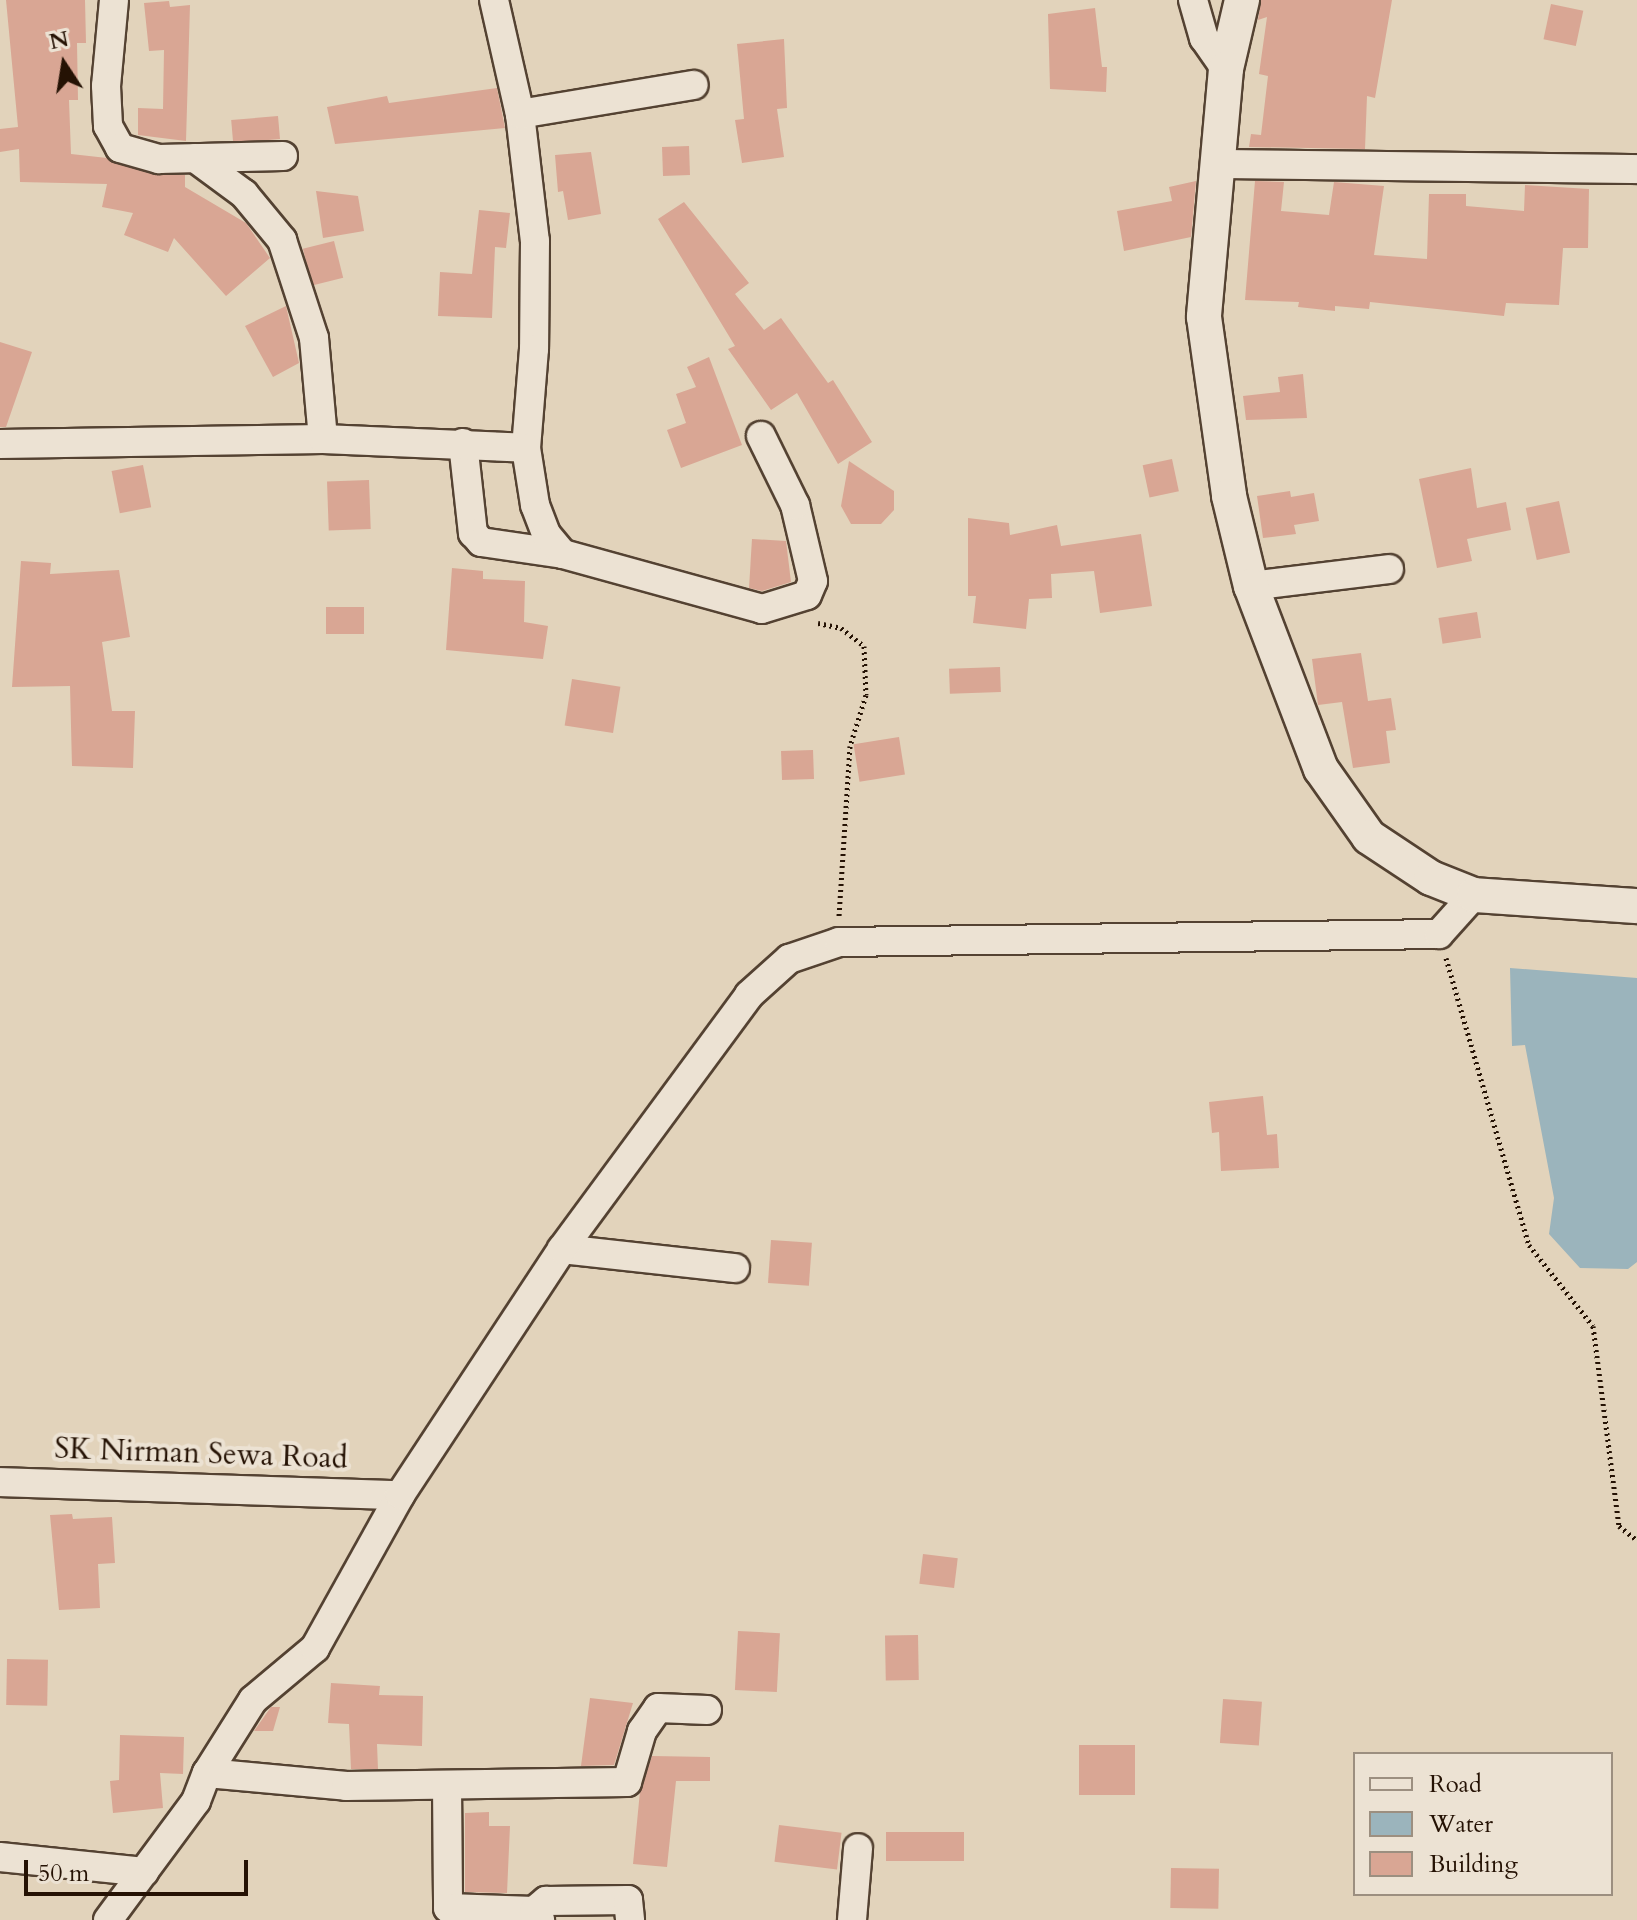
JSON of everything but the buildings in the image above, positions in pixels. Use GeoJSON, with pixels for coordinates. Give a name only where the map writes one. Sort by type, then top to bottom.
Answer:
{"type":"FeatureCollection","features":[{"type":"Feature","properties":{"kind":"street"},"geometry":{"type":"LineString","coordinates":[[114,0],[108,126],[120,148],[139,157],[283,156]]}},
{"type":"Feature","properties":{"kind":"street"},"geometry":{"type":"LineString","coordinates":[[494,0],[520,114],[535,241],[534,349],[526,448],[535,505],[546,534],[563,554]]}},
{"type":"Feature","properties":{"kind":"street"},"geometry":{"type":"LineString","coordinates":[[1193,0],[1204,38],[1226,69]]}},
{"type":"Feature","properties":{"kind":"street"},"geometry":{"type":"LineString","coordinates":[[1242,0],[1226,69],[1204,317],[1229,496],[1251,586],[1321,769],[1369,837],[1431,878],[1474,895],[1637,906]]}},
{"type":"Feature","properties":{"kind":"street"},"geometry":{"type":"LineString","coordinates":[[520,114],[694,85]]}},
{"type":"Feature","properties":{"kind":"street"},"geometry":{"type":"LineString","coordinates":[[195,158],[244,194],[282,240],[314,338],[323,439]]}},
{"type":"Feature","properties":{"kind":"street"},"geometry":{"type":"LineString","coordinates":[[1218,164],[1637,169]]}},
{"type":"Feature","properties":{"kind":"street"},"geometry":{"type":"LineString","coordinates":[[463,443],[473,533],[481,542],[563,554],[762,609],[807,595],[813,581],[812,565],[795,505],[761,436]]}},
{"type":"Feature","properties":{"kind":"street"},"geometry":{"type":"LineString","coordinates":[[0,444],[323,439],[526,448]]}},
{"type":"Feature","properties":{"kind":"street"},"geometry":{"type":"LineString","coordinates":[[1251,586],[1389,569]]}},
{"type":"Feature","properties":{"kind":"street"},"geometry":{"type":"LineString","coordinates":[[108,1920],[196,1801],[207,1773],[253,1700],[315,1648],[400,1495],[562,1249],[749,995],[789,959],[839,942],[1439,934],[1474,895]]}},
{"type":"Feature","properties":{"kind":"street"},"geometry":{"type":"LineString","coordinates":[[562,1249],[735,1268]]}},
{"type":"Feature","properties":{"kind":"street","name":"SK Nirman Sewa Road"},"geometry":{"type":"LineString","coordinates":[[0,1482],[400,1495]]}},
{"type":"Feature","properties":{"kind":"street"},"geometry":{"type":"LineString","coordinates":[[207,1773],[346,1786],[627,1782],[642,1731],[658,1708],[707,1710]]}},
{"type":"Feature","properties":{"kind":"street"},"geometry":{"type":"LineString","coordinates":[[447,1785],[448,1908],[537,1915],[546,1901],[628,1900],[630,1920]]}},
{"type":"Feature","properties":{"kind":"street"},"geometry":{"type":"LineString","coordinates":[[852,1920],[858,1848]]}},
{"type":"Feature","properties":{"kind":"street"},"geometry":{"type":"LineString","coordinates":[[0,1857],[144,1872]]}},
{"type":"Feature","properties":{"kind":"path"},"geometry":{"type":"LineString","coordinates":[[815,622],[841,628],[864,646],[866,695],[850,746],[843,810],[839,942]]}},
{"type":"Feature","properties":{"kind":"path"},"geometry":{"type":"LineString","coordinates":[[1439,934],[1529,1245],[1593,1326],[1619,1526],[1637,1540]]}},
{"type":"Feature","properties":{"kind":"water"},"geometry":{"type":"Polygon","coordinates":[[[1510,968],[1637,978],[1637,1262],[1628,1269],[1580,1268],[1549,1234],[1554,1198],[1525,1045],[1512,1046],[1510,968]]]}}]}
